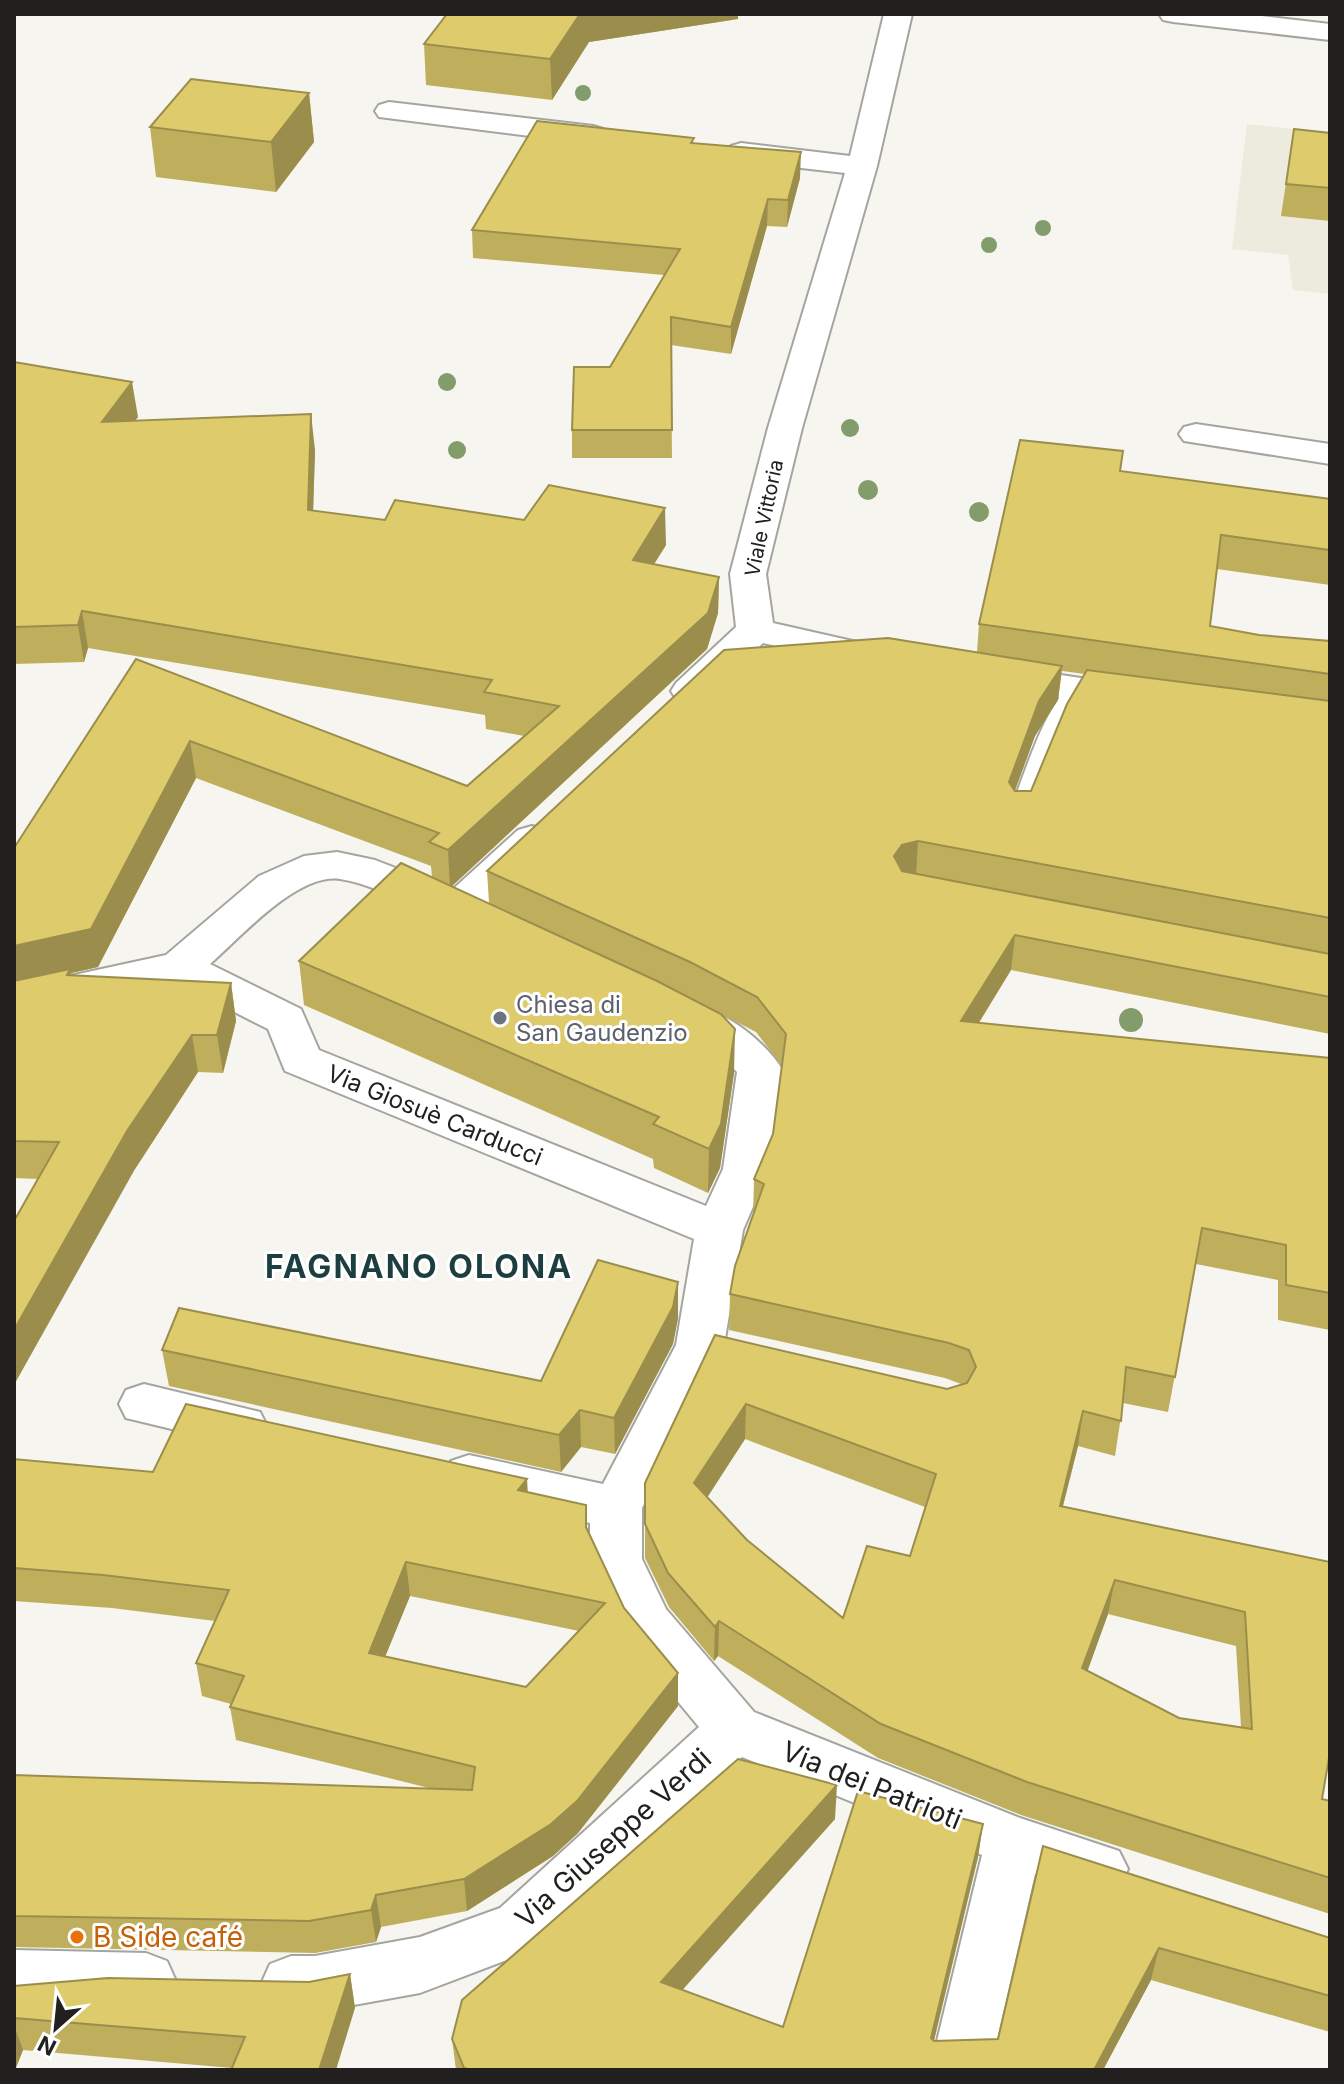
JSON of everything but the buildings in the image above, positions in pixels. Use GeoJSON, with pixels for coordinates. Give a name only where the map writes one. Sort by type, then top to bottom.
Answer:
{"type":"FeatureCollection","features":[{"type":"Feature","properties":{"kind":"street","name":"Viale Vittoria"},"geometry":{"type":"LineString","coordinates":[[755,630],[748,574],[785,428],[862,166],[898,14]]}},
{"type":"Feature","properties":{"kind":"street"},"geometry":{"type":"LineString","coordinates":[[1173,14],[1330,32]]}},
{"type":"Feature","properties":{"kind":"street"},"geometry":{"type":"LineString","coordinates":[[389,111],[625,138]]}},
{"type":"Feature","properties":{"kind":"street"},"geometry":{"type":"LineString","coordinates":[[720,149],[862,166]]}},
{"type":"Feature","properties":{"kind":"street"},"geometry":{"type":"LineString","coordinates":[[1196,434],[1330,454]]}},
{"type":"Feature","properties":{"kind":"street"},"geometry":{"type":"LineString","coordinates":[[663,716],[755,630],[824,648],[903,661]]}},
{"type":"Feature","properties":{"kind":"street"},"geometry":{"type":"LineString","coordinates":[[965,671],[1168,703]]}},
{"type":"Feature","properties":{"kind":"street"},"geometry":{"type":"LineString","coordinates":[[457,909],[560,813]]}},
{"type":"Feature","properties":{"kind":"street"},"geometry":{"type":"LineString","coordinates":[[14,1003],[180,967],[274,886],[304,869],[337,865],[375,873],[501,929]]}},
{"type":"Feature","properties":{"kind":"street","name":"Via Giosuè Carducci"},"geometry":{"type":"LineString","coordinates":[[180,967],[286,1020],[301,1060],[719,1230]]}},
{"type":"Feature","properties":{"kind":"street"},"geometry":{"type":"LineString","coordinates":[[645,997],[738,1045],[760,1069],[746,1169],[719,1230],[723,1350],[616,1508],[616,1559],[646,1624],[734,1729]]}},
{"type":"Feature","properties":{"kind":"street"},"geometry":{"type":"LineString","coordinates":[[144,1404],[281,1434]]}},
{"type":"Feature","properties":{"kind":"street"},"geometry":{"type":"LineString","coordinates":[[418,1464],[616,1508]]}},
{"type":"Feature","properties":{"kind":"street","name":"Via dei Patrioti"},"geometry":{"type":"LineString","coordinates":[[734,1729],[1014,1842],[1149,1885]]}},
{"type":"Feature","properties":{"kind":"street","name":"Via Giuseppe Verdi"},"geometry":{"type":"LineString","coordinates":[[14,1978],[315,1984],[420,1965],[520,1928],[734,1729]]}},
{"type":"Feature","properties":{"kind":"street"},"geometry":{"type":"LineString","coordinates":[[960,2070],[1014,1842]]}},
{"type":"Feature","properties":{"kind":"lane"},"geometry":{"type":"LineString","coordinates":[[1019,818],[1049,737],[1071,702],[1075,688]]}},
{"type":"Feature","properties":{"kind":"shaded area"},"geometry":{"type":"Polygon","coordinates":[[[1247,124],[1330,133],[1330,294],[1293,290],[1288,255],[1232,249],[1247,124]]]}},
{"type":"Feature","properties":{"kind":"place","name":"Chiesa di San Gaudenzio"},"geometry":{"type":"Point","coordinates":[500,1018]}},
{"type":"Feature","properties":{"kind":"place","name":"B Side café"},"geometry":{"type":"Point","coordinates":[77,1937]}},
{"type":"Feature","properties":{"kind":"district","name":"FAGNANO OLONA"},"geometry":{"type":"Point","coordinates":[419,1266]}}]}
